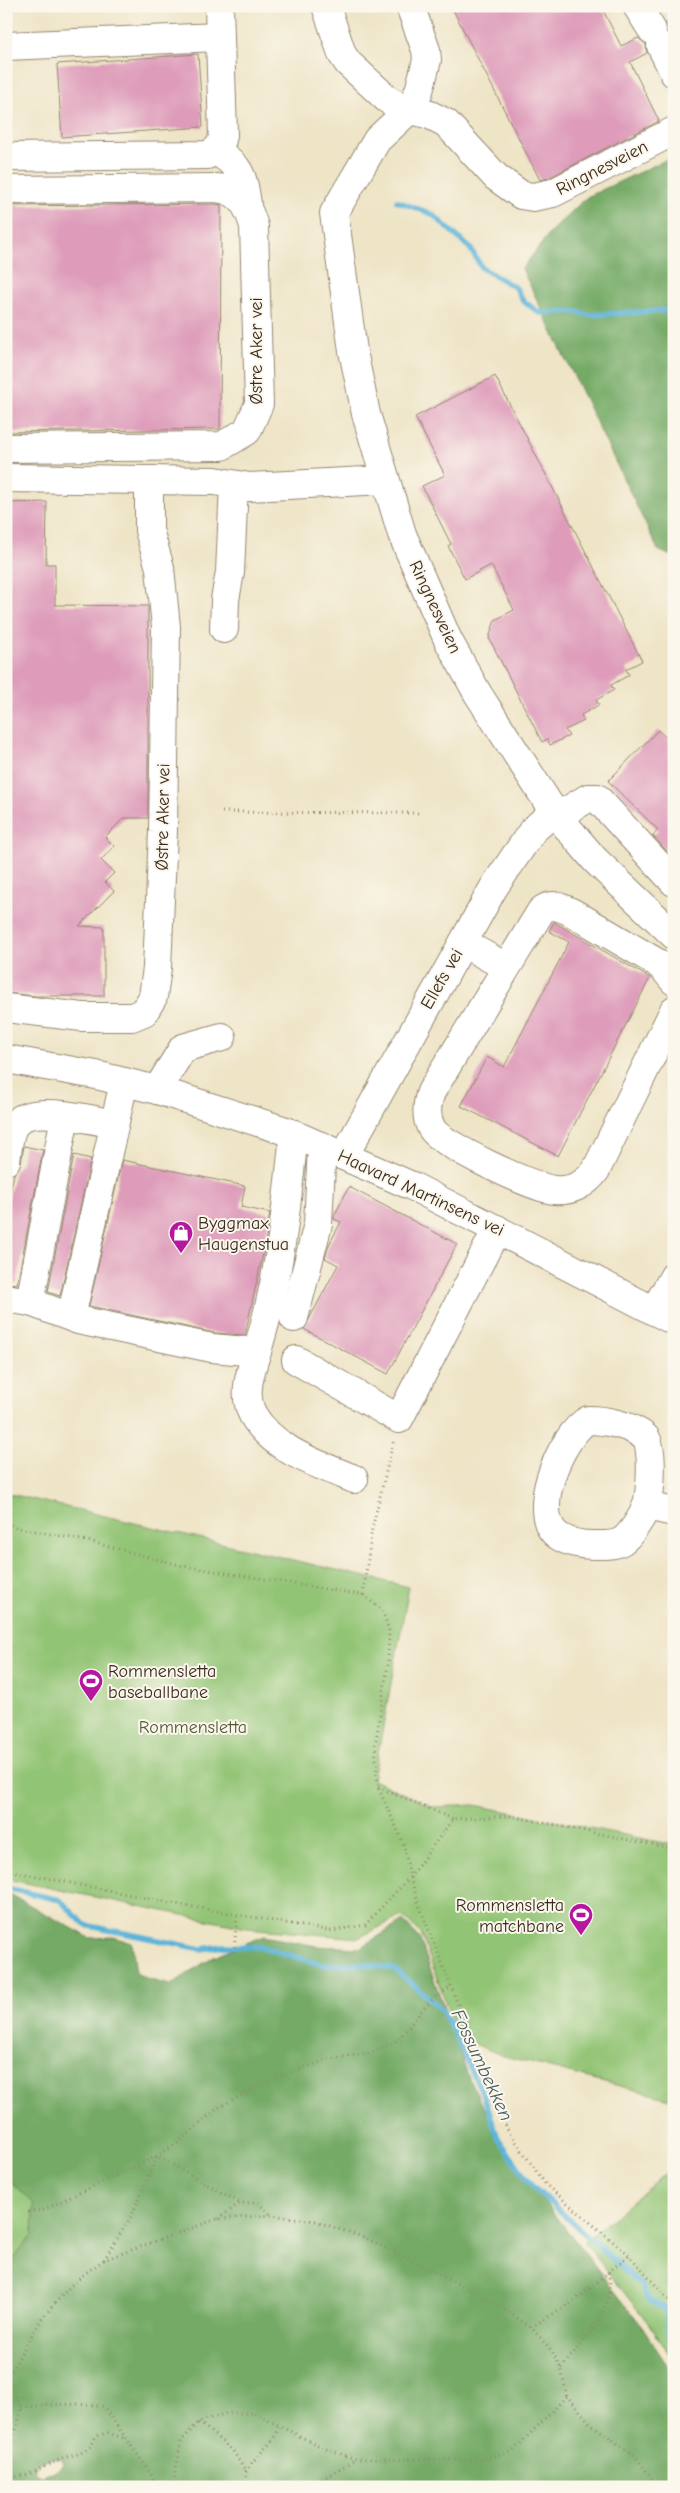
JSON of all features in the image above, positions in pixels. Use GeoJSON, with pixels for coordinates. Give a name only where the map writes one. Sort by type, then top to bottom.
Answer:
{"type":"FeatureCollection","features":[{"type":"Feature","properties":{"kind":"street"},"geometry":{"type":"LineString","coordinates":[[6,157],[198,156],[216,151],[221,144],[223,135],[219,6]]}},
{"type":"Feature","properties":{"kind":"street","name":"Ringnesveien"},"geometry":{"type":"LineString","coordinates":[[326,6],[342,54],[348,63],[387,99],[446,123],[496,177],[512,190],[526,197],[553,193],[674,131]]}},
{"type":"Feature","properties":{"kind":"street"},"geometry":{"type":"LineString","coordinates":[[410,6],[426,46],[426,60],[419,91],[410,109]]}},
{"type":"Feature","properties":{"kind":"street"},"geometry":{"type":"LineString","coordinates":[[637,6],[657,38],[674,73]]}},
{"type":"Feature","properties":{"kind":"street"},"geometry":{"type":"LineString","coordinates":[[6,46],[219,37]]}},
{"type":"Feature","properties":{"kind":"street","name":"Ringnesveien"},"geometry":{"type":"LineString","coordinates":[[410,109],[377,140],[334,213],[353,351],[366,414],[384,480],[402,534],[448,640],[478,694],[556,814],[596,860],[674,935]]}},
{"type":"Feature","properties":{"kind":"street","name":"Østre Aker vei"},"geometry":{"type":"LineString","coordinates":[[6,448],[222,446],[247,431],[259,404],[254,226],[239,169],[228,158],[216,151]]}},
{"type":"Feature","properties":{"kind":"street"},"geometry":{"type":"LineString","coordinates":[[6,190],[217,188],[228,189],[239,195],[247,204]]}},
{"type":"Feature","properties":{"kind":"street"},"geometry":{"type":"LineString","coordinates":[[6,478],[215,481],[249,487],[384,480]]}},
{"type":"Feature","properties":{"kind":"street","name":"Østre Aker vei"},"geometry":{"type":"LineString","coordinates":[[6,1008],[82,1017],[132,1017],[144,1012],[153,997],[157,968],[163,832],[166,628],[160,568],[149,530],[149,481]]}},
{"type":"Feature","properties":{"kind":"street"},"geometry":{"type":"LineString","coordinates":[[224,629],[225,600],[230,572],[234,484]]}},
{"type":"Feature","properties":{"kind":"street","name":"Ellefs vei"},"geometry":{"type":"LineString","coordinates":[[333,1151],[463,943],[516,851],[533,830],[556,814],[588,798],[597,798],[674,882]]}},
{"type":"Feature","properties":{"kind":"street"},"geometry":{"type":"LineString","coordinates":[[674,982],[656,962],[573,913],[553,905],[541,911],[431,1092],[428,1103],[430,1127],[436,1135],[451,1146],[543,1188],[566,1190],[589,1180],[596,1170],[674,1010]]}},
{"type":"Feature","properties":{"kind":"street"},"geometry":{"type":"LineString","coordinates":[[463,943],[506,967]]}},
{"type":"Feature","properties":{"kind":"street"},"geometry":{"type":"LineString","coordinates":[[157,1090],[182,1048],[222,1037]]}},
{"type":"Feature","properties":{"kind":"street","name":"Haavard Martinsens vei"},"geometry":{"type":"LineString","coordinates":[[6,1060],[157,1090],[232,1112],[294,1134],[412,1186],[664,1316]]}},
{"type":"Feature","properties":{"kind":"street"},"geometry":{"type":"LineString","coordinates":[[71,1317],[124,1082]]}},
{"type":"Feature","properties":{"kind":"street"},"geometry":{"type":"LineString","coordinates":[[6,1161],[13,1128],[16,1122],[24,1116],[36,1114],[65,1116],[114,1124]]}},
{"type":"Feature","properties":{"kind":"street"},"geometry":{"type":"LineString","coordinates":[[65,1116],[18,1300],[71,1317],[212,1348],[257,1352]]}},
{"type":"Feature","properties":{"kind":"street"},"geometry":{"type":"LineString","coordinates":[[294,1134],[288,1197],[271,1300],[248,1395],[253,1414],[276,1442],[293,1452],[354,1479]]}},
{"type":"Feature","properties":{"kind":"street"},"geometry":{"type":"LineString","coordinates":[[294,1318],[318,1224],[333,1151]]}},
{"type":"Feature","properties":{"kind":"street"},"geometry":{"type":"LineString","coordinates":[[296,1360],[399,1420],[498,1229]]}},
{"type":"Feature","properties":{"kind":"street"},"geometry":{"type":"LineString","coordinates":[[664,1316],[674,1276]]}},
{"type":"Feature","properties":{"kind":"street"},"geometry":{"type":"LineString","coordinates":[[588,1420],[600,1420],[645,1436],[650,1442],[652,1452],[647,1506],[625,1539],[614,1545],[582,1545],[561,1538],[552,1530],[546,1518],[544,1504],[562,1449],[581,1424],[588,1420]]}},
{"type":"Feature","properties":{"kind":"street"},"geometry":{"type":"LineString","coordinates":[[647,1506],[674,1512]]}},
{"type":"Feature","properties":{"kind":"path"},"geometry":{"type":"LineString","coordinates":[[222,812],[422,813]]}},
{"type":"Feature","properties":{"kind":"path"},"geometry":{"type":"LineString","coordinates":[[364,1595],[372,1529],[399,1420]]}},
{"type":"Feature","properties":{"kind":"path"},"geometry":{"type":"LineString","coordinates":[[6,1523],[19,1528],[92,1542],[183,1566],[337,1593],[364,1595],[382,1610],[389,1630],[388,1664],[375,1746],[378,1787],[404,1845],[410,1877],[450,1988],[507,2129],[546,2185],[629,2255],[674,2306]]}},
{"type":"Feature","properties":{"kind":"path"},"geometry":{"type":"LineString","coordinates":[[378,1787],[453,1819],[512,1816],[674,1849]]}},
{"type":"Feature","properties":{"kind":"path"},"geometry":{"type":"LineString","coordinates":[[6,1870],[237,1915],[332,1931],[365,1925],[410,1877],[453,1819]]}},
{"type":"Feature","properties":{"kind":"path"},"geometry":{"type":"LineString","coordinates":[[234,1952],[237,1915]]}},
{"type":"Feature","properties":{"kind":"path"},"geometry":{"type":"LineString","coordinates":[[28,2212],[43,2210],[157,2156],[176,2144],[219,2107],[275,2078],[329,2059],[372,2053],[398,2040],[435,1997],[450,1988]]}},
{"type":"Feature","properties":{"kind":"path"},"geometry":{"type":"LineString","coordinates":[[157,2156],[240,2202],[258,2203],[272,2215]]}},
{"type":"Feature","properties":{"kind":"path"},"geometry":{"type":"LineString","coordinates":[[104,2260],[132,2215],[157,2156]]}},
{"type":"Feature","properties":{"kind":"path"},"geometry":{"type":"LineString","coordinates":[[217,2219],[240,2202]]}},
{"type":"Feature","properties":{"kind":"path"},"geometry":{"type":"LineString","coordinates":[[6,2441],[15,2432],[22,2408],[7,2378],[42,2318],[76,2280],[104,2260],[217,2219],[272,2215],[315,2221],[366,2238],[486,2298],[532,2327],[552,2351],[561,2368],[567,2396],[590,2422],[636,2457],[658,2487]]}},
{"type":"Feature","properties":{"kind":"path"},"geometry":{"type":"LineString","coordinates":[[532,2327],[574,2302],[629,2255]]}},
{"type":"Feature","properties":{"kind":"path"},"geometry":{"type":"LineString","coordinates":[[561,2368],[597,2324],[606,2304],[608,2272]]}},
{"type":"Feature","properties":{"kind":"path"},"geometry":{"type":"LineString","coordinates":[[173,2487],[182,2441],[199,2422],[227,2412],[254,2413],[323,2448],[356,2459],[480,2460],[513,2451],[567,2396]]}},
{"type":"Feature","properties":{"kind":"path"},"geometry":{"type":"LineString","coordinates":[[22,2408],[37,2405],[75,2406],[95,2404],[104,2407],[151,2474],[157,2487]]}},
{"type":"Feature","properties":{"kind":"path"},"geometry":{"type":"LineString","coordinates":[[199,2422],[233,2451],[246,2472],[247,2487]]}},
{"type":"Feature","properties":{"kind":"path"},"geometry":{"type":"LineString","coordinates":[[246,2472],[253,2461],[272,2440],[280,2425]]}},
{"type":"Feature","properties":{"kind":"path"},"geometry":{"type":"LineString","coordinates":[[6,2478],[27,2475],[66,2457],[81,2454],[91,2446],[96,2436],[108,2433],[126,2440]]}},
{"type":"Feature","properties":{"kind":"path"},"geometry":{"type":"LineString","coordinates":[[309,2487],[356,2459]]}},
{"type":"Feature","properties":{"kind":"green space"},"geometry":{"type":"Polygon","coordinates":[[[674,156],[674,557],[658,550],[522,269],[551,231],[587,197],[674,156]]]}},
{"type":"Feature","properties":{"kind":"green space","name":"Rommensletta"},"geometry":{"type":"Polygon","coordinates":[[[6,1493],[409,1587],[373,1780],[434,1807],[475,1805],[674,1845],[674,2100],[504,2056],[458,2037],[421,1934],[402,1916],[358,1938],[247,1928],[6,1879],[6,1493]]]}},
{"type":"Feature","properties":{"kind":"green space"},"geometry":{"type":"Polygon","coordinates":[[[6,1892],[90,1938],[113,1937],[132,1943],[136,1973],[150,1980],[171,1985],[214,1956],[264,1936],[316,1946],[360,1948],[403,1921],[419,1937],[470,2081],[512,2160],[642,2326],[674,2376],[674,2487],[6,2487],[6,2264],[14,2259],[33,2234],[34,2204],[14,2184],[6,2179],[6,1892]],[[51,2459],[37,2464],[34,2471],[40,2475],[56,2471],[63,2464],[61,2459],[51,2459]]]}},
{"type":"Feature","properties":{"kind":"green space"},"geometry":{"type":"Polygon","coordinates":[[[674,2166],[674,2361],[649,2324],[584,2242],[674,2166]]]}},
{"type":"Feature","properties":{"kind":"green space"},"geometry":{"type":"Polygon","coordinates":[[[6,2179],[14,2184],[34,2204],[33,2234],[14,2259],[6,2264],[6,2179]]]}},
{"type":"Feature","properties":{"kind":"building"},"geometry":{"type":"Polygon","coordinates":[[[451,6],[601,6],[621,46],[638,38],[646,44],[647,53],[630,62],[659,121],[548,178],[540,180],[451,6]]]}},
{"type":"Feature","properties":{"kind":"building"},"geometry":{"type":"Polygon","coordinates":[[[674,19],[674,38],[667,32],[666,23],[674,19]]]}},
{"type":"Feature","properties":{"kind":"building"},"geometry":{"type":"Polygon","coordinates":[[[198,54],[203,127],[62,137],[57,64],[198,54]]]}},
{"type":"Feature","properties":{"kind":"building"},"geometry":{"type":"Polygon","coordinates":[[[221,205],[220,429],[6,432],[6,206],[221,205]]]}},
{"type":"Feature","properties":{"kind":"building"},"geometry":{"type":"Polygon","coordinates":[[[495,376],[642,661],[626,669],[629,675],[611,685],[614,690],[596,700],[599,705],[581,715],[584,721],[565,730],[569,736],[550,745],[547,739],[542,742],[489,638],[495,620],[514,610],[491,565],[465,579],[448,546],[451,544],[422,486],[445,475],[415,417],[495,376]]]}},
{"type":"Feature","properties":{"kind":"building"},"geometry":{"type":"Polygon","coordinates":[[[47,502],[46,564],[55,564],[55,605],[148,606],[148,818],[124,818],[105,837],[114,846],[101,860],[114,873],[105,882],[114,891],[79,926],[104,927],[104,996],[35,996],[6,993],[6,503],[47,502]]]}},
{"type":"Feature","properties":{"kind":"building"},"geometry":{"type":"Polygon","coordinates":[[[658,730],[674,745],[674,859],[653,836],[658,830],[608,781],[658,730]]]}},
{"type":"Feature","properties":{"kind":"building"},"geometry":{"type":"Polygon","coordinates":[[[554,922],[650,978],[558,1156],[461,1106],[487,1057],[504,1067],[569,942],[549,931],[554,922]]]}},
{"type":"Feature","properties":{"kind":"building"},"geometry":{"type":"Polygon","coordinates":[[[24,1146],[43,1150],[17,1284],[6,1283],[6,1211],[14,1174],[21,1163],[24,1146]]]}},
{"type":"Feature","properties":{"kind":"building"},"geometry":{"type":"Polygon","coordinates":[[[74,1155],[91,1159],[60,1296],[48,1292],[74,1155]]]}},
{"type":"Feature","properties":{"kind":"building"},"geometry":{"type":"Polygon","coordinates":[[[122,1160],[245,1186],[241,1207],[270,1213],[245,1335],[214,1333],[89,1306],[122,1160]]]}},
{"type":"Feature","properties":{"kind":"building"},"geometry":{"type":"Polygon","coordinates":[[[349,1187],[457,1244],[388,1374],[304,1329],[338,1265],[325,1258],[329,1245],[341,1222],[334,1219],[334,1216],[349,1187]]]}},
{"type":"Feature","properties":{"kind":"waterway"},"geometry":{"type":"LineString","coordinates":[[397,201],[432,214],[470,248],[482,268],[516,288],[523,301],[540,313],[570,311],[588,315],[674,310]]}},
{"type":"Feature","properties":{"kind":"waterway","name":"Fossumbekken"},"geometry":{"type":"LineString","coordinates":[[6,1888],[60,1900],[85,1925],[202,1949],[223,1946],[262,1947],[323,1965],[367,1964],[394,1969],[427,1996],[444,2013],[484,2096],[498,2138],[531,2185],[640,2284],[648,2299],[666,2309],[669,2339],[674,2347]]}},
{"type":"Feature","properties":{"kind":"place","name":"Byggmax Haugenstua"},"geometry":{"type":"Point","coordinates":[181,1254]}},
{"type":"Feature","properties":{"kind":"place","name":"Rommensletta baseballbane"},"geometry":{"type":"Point","coordinates":[91,1702]}},
{"type":"Feature","properties":{"kind":"place","name":"Rommensletta matchbane"},"geometry":{"type":"Point","coordinates":[581,1936]}}]}
